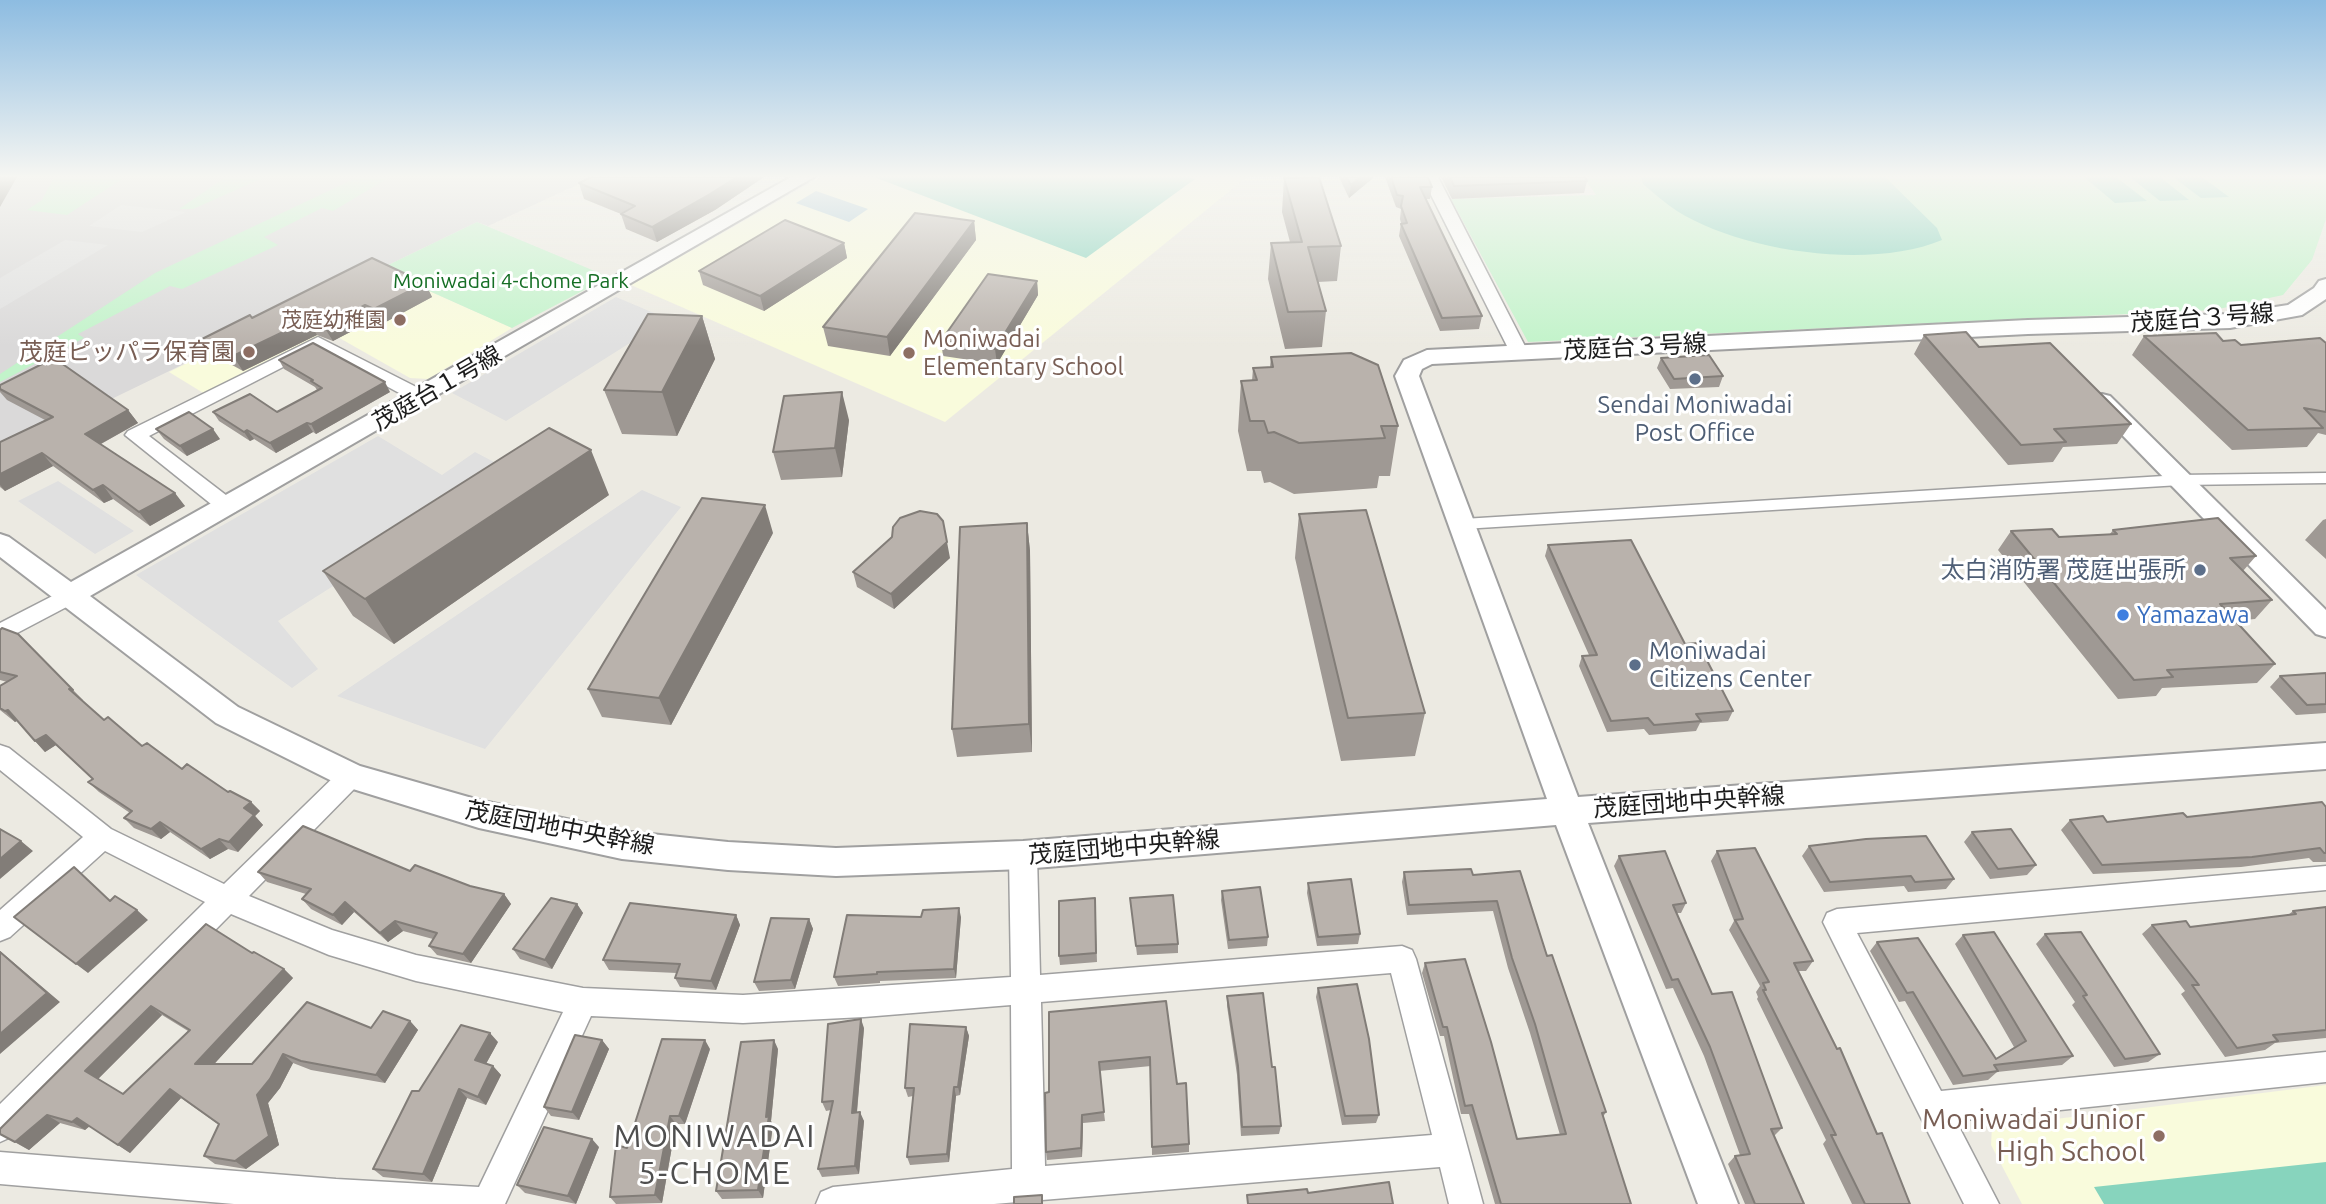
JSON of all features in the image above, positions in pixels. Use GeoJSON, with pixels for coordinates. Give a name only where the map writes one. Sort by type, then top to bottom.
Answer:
{"type":"FeatureCollection","features":[{"type":"Feature","properties":{"kind":"street","name":"茂庭台１号線"},"geometry":{"type":"LineString","coordinates":[[68,596],[707,233]]}},
{"type":"Feature","properties":{"kind":"street"},"geometry":{"type":"LineString","coordinates":[[1459,233],[1519,352]]}},
{"type":"Feature","properties":{"kind":"street","name":"茂庭台３号線"},"geometry":{"type":"LineString","coordinates":[[1718,1204],[1567,811],[1408,376],[1412,365],[1427,357],[1519,352],[2028,327],[2230,321],[2294,310],[2323,292],[2326,285]]}},
{"type":"Feature","properties":{"kind":"street"},"geometry":{"type":"LineString","coordinates":[[2028,327],[2047,346]]}},
{"type":"Feature","properties":{"kind":"street"},"geometry":{"type":"LineString","coordinates":[[228,507],[135,435],[318,342],[421,397]]}},
{"type":"Feature","properties":{"kind":"street"},"geometry":{"type":"LineString","coordinates":[[2085,385],[2326,627]]}},
{"type":"Feature","properties":{"kind":"street"},"geometry":{"type":"LineString","coordinates":[[1463,524],[2180,480],[2326,478]]}},
{"type":"Feature","properties":{"kind":"street","name":"茂庭団地中央幹線"},"geometry":{"type":"LineString","coordinates":[[0,543],[227,715],[351,776],[479,814],[622,845],[728,856],[836,862],[1023,855],[1567,811],[2326,756]]}},
{"type":"Feature","properties":{"kind":"street"},"geometry":{"type":"LineString","coordinates":[[0,633],[68,596]]}},
{"type":"Feature","properties":{"kind":"street"},"geometry":{"type":"LineString","coordinates":[[0,755],[102,837],[226,899],[329,942],[416,968],[583,1002],[743,1009],[864,1003],[1402,959],[1466,1204]]}},
{"type":"Feature","properties":{"kind":"street"},"geometry":{"type":"LineString","coordinates":[[0,1126],[351,776]]}},
{"type":"Feature","properties":{"kind":"street"},"geometry":{"type":"LineString","coordinates":[[0,928],[102,837]]}},
{"type":"Feature","properties":{"kind":"street"},"geometry":{"type":"LineString","coordinates":[[1023,855],[1029,1184]]}},
{"type":"Feature","properties":{"kind":"street"},"geometry":{"type":"LineString","coordinates":[[1982,1204],[1837,922],[2326,878]]}},
{"type":"Feature","properties":{"kind":"street"},"geometry":{"type":"LineString","coordinates":[[0,1168],[336,1196],[486,1204],[583,1002]]}},
{"type":"Feature","properties":{"kind":"street"},"geometry":{"type":"LineString","coordinates":[[1932,1108],[2326,1067]]}},
{"type":"Feature","properties":{"kind":"street"},"geometry":{"type":"LineString","coordinates":[[833,1204],[1029,1184],[1451,1150]]}},
{"type":"Feature","properties":{"kind":"shaded area"},"geometry":{"type":"Polygon","coordinates":[[[0,233],[454,233],[0,453],[0,233]]]}},
{"type":"Feature","properties":{"kind":"shaded area","name":"Moniwadai Elementary School"},"geometry":{"type":"Polygon","coordinates":[[[722,233],[1178,233],[945,422],[631,285],[722,233]]]}},
{"type":"Feature","properties":{"kind":"shaded area"},"geometry":{"type":"Polygon","coordinates":[[[65,240],[108,245],[0,309],[0,278],[65,240]]]}},
{"type":"Feature","properties":{"kind":"shaded area","name":"茂庭幼稚園"},"geometry":{"type":"Polygon","coordinates":[[[380,269],[512,328],[428,379],[410,378],[327,331],[205,394],[169,372],[380,269]]]}},
{"type":"Feature","properties":{"kind":"shaded area"},"geometry":{"type":"Polygon","coordinates":[[[616,297],[668,319],[506,421],[452,393],[616,297]]]}},
{"type":"Feature","properties":{"kind":"shaded area"},"geometry":{"type":"Polygon","coordinates":[[[378,436],[442,475],[475,452],[513,472],[278,621],[318,669],[292,688],[136,575],[378,436]]]}},
{"type":"Feature","properties":{"kind":"shaded area"},"geometry":{"type":"Polygon","coordinates":[[[58,481],[134,531],[95,554],[18,501],[58,481]]]}},
{"type":"Feature","properties":{"kind":"shaded area"},"geometry":{"type":"Polygon","coordinates":[[[642,490],[681,507],[485,749],[337,696],[642,490]]]}},
{"type":"Feature","properties":{"kind":"shaded area","name":"Moniwadai Junior High School"},"geometry":{"type":"Polygon","coordinates":[[[2326,1085],[2326,1204],[2022,1204],[1991,1145],[1992,1127],[2326,1085]]]}},
{"type":"Feature","properties":{"kind":"green space"},"geometry":{"type":"Polygon","coordinates":[[[239,233],[272,233],[264,237],[278,245],[182,289],[170,286],[78,334],[84,338],[0,382],[0,374],[155,273],[239,233]]]}},
{"type":"Feature","properties":{"kind":"green space","name":"Moniwadai 4-chome Park"},"geometry":{"type":"Polygon","coordinates":[[[454,233],[504,233],[609,277],[512,328],[380,269],[454,233]]]}},
{"type":"Feature","properties":{"kind":"green space"},"geometry":{"type":"Polygon","coordinates":[[[1021,233],[1120,233],[1086,258],[1021,233]]]}},
{"type":"Feature","properties":{"kind":"green space"},"geometry":{"type":"Polygon","coordinates":[[[1469,233],[2321,233],[2312,260],[2283,295],[2214,310],[1528,342],[1469,233]]]}},
{"type":"Feature","properties":{"kind":"green space"},"geometry":{"type":"Polygon","coordinates":[[[1726,233],[1939,233],[1942,240],[1913,249],[1880,254],[1844,255],[1771,246],[1726,233]]]}},
{"type":"Feature","properties":{"kind":"green space"},"geometry":{"type":"Polygon","coordinates":[[[2326,1162],[2326,1204],[2104,1204],[2094,1187],[2326,1162]]]}},
{"type":"Feature","properties":{"kind":"building"},"geometry":{"type":"Polygon","coordinates":[[[763,233],[819,233],[844,243],[760,296],[699,271],[763,233]]]}},
{"type":"Feature","properties":{"kind":"building"},"geometry":{"type":"Polygon","coordinates":[[[899,233],[965,233],[887,337],[823,327],[899,233]]]}},
{"type":"Feature","properties":{"kind":"building"},"geometry":{"type":"Polygon","coordinates":[[[1300,233],[1337,233],[1341,246],[1308,247],[1326,311],[1288,312],[1271,243],[1302,242],[1300,233]]]}},
{"type":"Feature","properties":{"kind":"building"},"geometry":{"type":"Polygon","coordinates":[[[1405,233],[1442,233],[1482,316],[1442,318],[1405,233]]]}},
{"type":"Feature","properties":{"kind":"building"},"geometry":{"type":"Polygon","coordinates":[[[372,258],[425,283],[374,309],[365,305],[324,327],[308,320],[233,356],[202,339],[250,315],[252,318],[372,258]]]}},
{"type":"Feature","properties":{"kind":"building"},"geometry":{"type":"Polygon","coordinates":[[[988,274],[1037,281],[995,349],[941,341],[988,274]]]}},
{"type":"Feature","properties":{"kind":"building"},"geometry":{"type":"Polygon","coordinates":[[[648,314],[702,316],[662,392],[604,390],[648,314]]]}},
{"type":"Feature","properties":{"kind":"building"},"geometry":{"type":"Polygon","coordinates":[[[1966,332],[1979,347],[2050,343],[2131,424],[2054,429],[2066,442],[2021,445],[1924,335],[1966,332]]]}},
{"type":"Feature","properties":{"kind":"building"},"geometry":{"type":"Polygon","coordinates":[[[2216,333],[2223,341],[2235,340],[2241,345],[2320,338],[2326,343],[2326,412],[2304,408],[2323,428],[2248,430],[2144,336],[2216,333]]]}},
{"type":"Feature","properties":{"kind":"building"},"geometry":{"type":"Polygon","coordinates":[[[313,343],[385,382],[311,424],[307,423],[270,443],[247,430],[244,432],[213,412],[250,394],[277,412],[322,388],[279,360],[313,343]]]}},
{"type":"Feature","properties":{"kind":"building"},"geometry":{"type":"Polygon","coordinates":[[[1351,353],[1378,365],[1398,426],[1381,426],[1385,438],[1299,443],[1274,432],[1268,433],[1264,421],[1250,421],[1241,381],[1257,380],[1253,368],[1273,367],[1271,357],[1351,353]]]}},
{"type":"Feature","properties":{"kind":"building"},"geometry":{"type":"Polygon","coordinates":[[[1709,355],[1723,376],[1674,379],[1661,358],[1709,355]]]}},
{"type":"Feature","properties":{"kind":"building"},"geometry":{"type":"Polygon","coordinates":[[[54,358],[128,410],[85,434],[175,493],[139,512],[103,485],[93,490],[42,453],[0,474],[0,442],[53,417],[0,389],[0,385],[54,358]]]}},
{"type":"Feature","properties":{"kind":"building"},"geometry":{"type":"Polygon","coordinates":[[[842,392],[835,448],[773,452],[784,396],[842,392]]]}},
{"type":"Feature","properties":{"kind":"building"},"geometry":{"type":"Polygon","coordinates":[[[189,412],[213,429],[180,446],[156,429],[189,412]]]}},
{"type":"Feature","properties":{"kind":"building"},"geometry":{"type":"Polygon","coordinates":[[[549,428],[591,450],[365,599],[323,571],[549,428]]]}},
{"type":"Feature","properties":{"kind":"building"},"geometry":{"type":"Polygon","coordinates":[[[702,498],[765,505],[659,698],[588,689],[702,498]]]}},
{"type":"Feature","properties":{"kind":"building"},"geometry":{"type":"Polygon","coordinates":[[[1366,510],[1425,713],[1348,718],[1299,514],[1366,510]]]}},
{"type":"Feature","properties":{"kind":"building"},"geometry":{"type":"Polygon","coordinates":[[[920,511],[937,514],[943,521],[947,542],[891,594],[853,572],[892,537],[893,527],[900,518],[920,511]]]}},
{"type":"Feature","properties":{"kind":"building"},"geometry":{"type":"Polygon","coordinates":[[[2218,518],[2256,556],[2230,558],[2272,600],[2220,604],[2275,664],[2167,670],[2173,677],[2134,680],[2011,531],[2052,529],[2059,537],[2117,534],[2113,530],[2218,518]]]}},
{"type":"Feature","properties":{"kind":"building"},"geometry":{"type":"Polygon","coordinates":[[[1027,523],[1029,724],[952,729],[960,527],[1027,523]]]}},
{"type":"Feature","properties":{"kind":"building"},"geometry":{"type":"Polygon","coordinates":[[[1631,540],[1685,644],[1698,643],[1733,711],[1696,714],[1701,721],[1654,725],[1648,718],[1611,721],[1582,656],[1597,655],[1548,545],[1631,540]]]}},
{"type":"Feature","properties":{"kind":"building"},"geometry":{"type":"Polygon","coordinates":[[[2,628],[18,634],[73,690],[69,689],[104,720],[108,717],[142,746],[147,743],[182,769],[187,764],[228,792],[251,802],[244,808],[254,815],[229,842],[219,839],[201,849],[160,822],[151,829],[124,818],[132,811],[88,782],[93,779],[46,735],[35,741],[8,710],[0,708],[0,686],[17,676],[0,672],[2,628]]]}},
{"type":"Feature","properties":{"kind":"building"},"geometry":{"type":"Polygon","coordinates":[[[2326,673],[2326,704],[2307,705],[2280,676],[2326,673]]]}},
{"type":"Feature","properties":{"kind":"building"},"geometry":{"type":"Polygon","coordinates":[[[2322,802],[2326,807],[2326,853],[2320,848],[2252,857],[2102,865],[2070,820],[2103,816],[2107,822],[2183,813],[2187,817],[2322,802]]]}},
{"type":"Feature","properties":{"kind":"building"},"geometry":{"type":"Polygon","coordinates":[[[303,826],[410,871],[415,865],[470,886],[504,894],[463,954],[429,946],[437,933],[395,921],[380,933],[345,902],[333,915],[302,899],[311,889],[258,872],[303,826]]]}},
{"type":"Feature","properties":{"kind":"building"},"geometry":{"type":"Polygon","coordinates":[[[0,829],[21,841],[0,859],[0,829]]]}},
{"type":"Feature","properties":{"kind":"building"},"geometry":{"type":"Polygon","coordinates":[[[2011,829],[2036,865],[1998,869],[1972,832],[2011,829]]]}},
{"type":"Feature","properties":{"kind":"building"},"geometry":{"type":"Polygon","coordinates":[[[1926,836],[1954,879],[1915,882],[1911,876],[1830,882],[1809,846],[1866,839],[1926,836]]]}},
{"type":"Feature","properties":{"kind":"building"},"geometry":{"type":"Polygon","coordinates":[[[1755,848],[1813,961],[1794,963],[1837,1049],[1840,1048],[1877,1134],[1882,1133],[1910,1204],[1865,1204],[1831,1135],[1836,1135],[1763,990],[1766,990],[1763,983],[1769,982],[1735,920],[1743,919],[1717,851],[1755,848]]]}},
{"type":"Feature","properties":{"kind":"building"},"geometry":{"type":"Polygon","coordinates":[[[1665,851],[1686,903],[1673,905],[1712,994],[1732,992],[1782,1128],[1771,1129],[1804,1204],[1755,1204],[1735,1156],[1750,1154],[1710,1047],[1678,979],[1672,980],[1619,856],[1665,851]]]}},
{"type":"Feature","properties":{"kind":"building"},"geometry":{"type":"Polygon","coordinates":[[[74,867],[110,901],[115,896],[137,910],[76,964],[14,917],[74,867]]]}},
{"type":"Feature","properties":{"kind":"building"},"geometry":{"type":"Polygon","coordinates":[[[1471,869],[1473,875],[1520,871],[1547,956],[1552,955],[1606,1112],[1602,1113],[1631,1204],[1501,1204],[1472,1105],[1465,1106],[1447,1027],[1443,1027],[1425,963],[1465,959],[1517,1139],[1566,1134],[1497,901],[1409,905],[1404,872],[1471,869]]]}},
{"type":"Feature","properties":{"kind":"building"},"geometry":{"type":"Polygon","coordinates":[[[1351,879],[1360,934],[1318,937],[1308,883],[1351,879]]]}},
{"type":"Feature","properties":{"kind":"building"},"geometry":{"type":"Polygon","coordinates":[[[1260,887],[1268,937],[1229,940],[1222,891],[1260,887]]]}},
{"type":"Feature","properties":{"kind":"building"},"geometry":{"type":"Polygon","coordinates":[[[1173,895],[1178,944],[1136,946],[1130,898],[1173,895]]]}},
{"type":"Feature","properties":{"kind":"building"},"geometry":{"type":"Polygon","coordinates":[[[551,898],[577,904],[545,960],[513,949],[551,898]]]}},
{"type":"Feature","properties":{"kind":"building"},"geometry":{"type":"Polygon","coordinates":[[[1095,898],[1096,953],[1059,956],[1059,901],[1095,898]]]}},
{"type":"Feature","properties":{"kind":"building"},"geometry":{"type":"Polygon","coordinates":[[[630,903],[736,915],[711,981],[675,978],[680,964],[603,960],[630,903]]]}},
{"type":"Feature","properties":{"kind":"building"},"geometry":{"type":"Polygon","coordinates":[[[2326,907],[2326,1030],[2273,1035],[2278,1041],[2237,1048],[2192,985],[2199,985],[2152,925],[2186,921],[2190,927],[2296,914],[2293,911],[2326,907]]]}},
{"type":"Feature","properties":{"kind":"building"},"geometry":{"type":"Polygon","coordinates":[[[959,908],[954,969],[877,972],[834,977],[847,915],[921,917],[923,910],[959,908]]]}},
{"type":"Feature","properties":{"kind":"building"},"geometry":{"type":"Polygon","coordinates":[[[771,918],[809,919],[791,980],[754,982],[771,918]]]}},
{"type":"Feature","properties":{"kind":"building"},"geometry":{"type":"Polygon","coordinates":[[[206,924],[252,953],[284,969],[195,1064],[252,1064],[307,1002],[371,1028],[383,1011],[410,1021],[376,1075],[301,1061],[283,1054],[270,1079],[257,1095],[269,1136],[235,1161],[204,1156],[219,1124],[170,1089],[118,1145],[77,1118],[72,1122],[47,1115],[15,1142],[0,1134],[0,1129],[206,924]],[[151,1006],[85,1071],[123,1094],[190,1030],[151,1006]]]}},
{"type":"Feature","properties":{"kind":"building"},"geometry":{"type":"Polygon","coordinates":[[[1994,932],[2073,1056],[1994,1065],[1998,1071],[1963,1076],[1913,992],[1907,993],[1877,942],[1918,938],[1996,1059],[2026,1041],[1963,935],[1994,932]]]}},
{"type":"Feature","properties":{"kind":"building"},"geometry":{"type":"Polygon","coordinates":[[[2081,932],[2160,1054],[2125,1059],[2083,996],[2087,995],[2045,934],[2081,932]]]}},
{"type":"Feature","properties":{"kind":"building"},"geometry":{"type":"Polygon","coordinates":[[[0,952],[47,993],[0,1034],[0,952]]]}},
{"type":"Feature","properties":{"kind":"building"},"geometry":{"type":"Polygon","coordinates":[[[1357,984],[1369,1039],[1379,1115],[1345,1116],[1318,988],[1357,984]]]}},
{"type":"Feature","properties":{"kind":"building"},"geometry":{"type":"Polygon","coordinates":[[[1263,993],[1281,1126],[1242,1127],[1238,1066],[1227,996],[1263,993]]]}},
{"type":"Feature","properties":{"kind":"building"},"geometry":{"type":"Polygon","coordinates":[[[1166,1001],[1177,1084],[1186,1083],[1189,1144],[1152,1147],[1150,1057],[1099,1062],[1104,1112],[1082,1115],[1081,1148],[1046,1152],[1045,1093],[1049,1092],[1049,1012],[1166,1001]]]}},
{"type":"Feature","properties":{"kind":"building"},"geometry":{"type":"Polygon","coordinates":[[[861,1019],[852,1113],[860,1112],[855,1166],[818,1169],[833,1101],[822,1102],[828,1024],[861,1019]]]}},
{"type":"Feature","properties":{"kind":"building"},"geometry":{"type":"Polygon","coordinates":[[[910,1024],[966,1027],[958,1087],[954,1087],[947,1154],[907,1157],[914,1088],[905,1088],[910,1024]]]}},
{"type":"Feature","properties":{"kind":"building"},"geometry":{"type":"Polygon","coordinates":[[[461,1025],[490,1033],[475,1060],[493,1066],[478,1097],[459,1089],[423,1174],[373,1169],[412,1091],[419,1091],[461,1025]]]}},
{"type":"Feature","properties":{"kind":"building"},"geometry":{"type":"Polygon","coordinates":[[[575,1035],[602,1040],[572,1112],[544,1107],[575,1035]]]}},
{"type":"Feature","properties":{"kind":"building"},"geometry":{"type":"Polygon","coordinates":[[[662,1039],[705,1040],[679,1116],[670,1116],[655,1195],[610,1197],[616,1145],[627,1148],[662,1039]]]}},
{"type":"Feature","properties":{"kind":"building"},"geometry":{"type":"Polygon","coordinates":[[[774,1040],[766,1117],[769,1116],[758,1190],[716,1191],[741,1042],[774,1040]]]}},
{"type":"Feature","properties":{"kind":"building"},"geometry":{"type":"Polygon","coordinates":[[[544,1127],[592,1139],[568,1196],[517,1185],[544,1127]]]}},
{"type":"Feature","properties":{"kind":"building"},"geometry":{"type":"Polygon","coordinates":[[[1389,1182],[1393,1204],[1248,1204],[1247,1195],[1307,1189],[1308,1193],[1389,1182]]]}},
{"type":"Feature","properties":{"kind":"building"},"geometry":{"type":"Polygon","coordinates":[[[1042,1195],[1042,1204],[1014,1204],[1014,1197],[1042,1195]]]}},
{"type":"Feature","properties":{"kind":"place","name":"茂庭幼稚園"},"geometry":{"type":"Point","coordinates":[400,320]}},
{"type":"Feature","properties":{"kind":"place","name":"茂庭ピッパラ保育園"},"geometry":{"type":"Point","coordinates":[249,352]}},
{"type":"Feature","properties":{"kind":"place","name":"Moniwadai Elementary School"},"geometry":{"type":"Point","coordinates":[909,353]}},
{"type":"Feature","properties":{"kind":"place","name":"Sendai Moniwadai Post Office"},"geometry":{"type":"Point","coordinates":[1695,379]}},
{"type":"Feature","properties":{"kind":"place","name":"太白消防署 茂庭出張所"},"geometry":{"type":"Point","coordinates":[2200,570]}},
{"type":"Feature","properties":{"kind":"place","name":"Yamazawa"},"geometry":{"type":"Point","coordinates":[2123,615]}},
{"type":"Feature","properties":{"kind":"place","name":"Moniwadai Citizens Center"},"geometry":{"type":"Point","coordinates":[1635,665]}},
{"type":"Feature","properties":{"kind":"place","name":"Moniwadai Junior High School"},"geometry":{"type":"Point","coordinates":[2159,1136]}},
{"type":"Feature","properties":{"kind":"district","name":"MONIWADAI 5-CHOME"},"geometry":{"type":"Point","coordinates":[715,1154]}}]}
